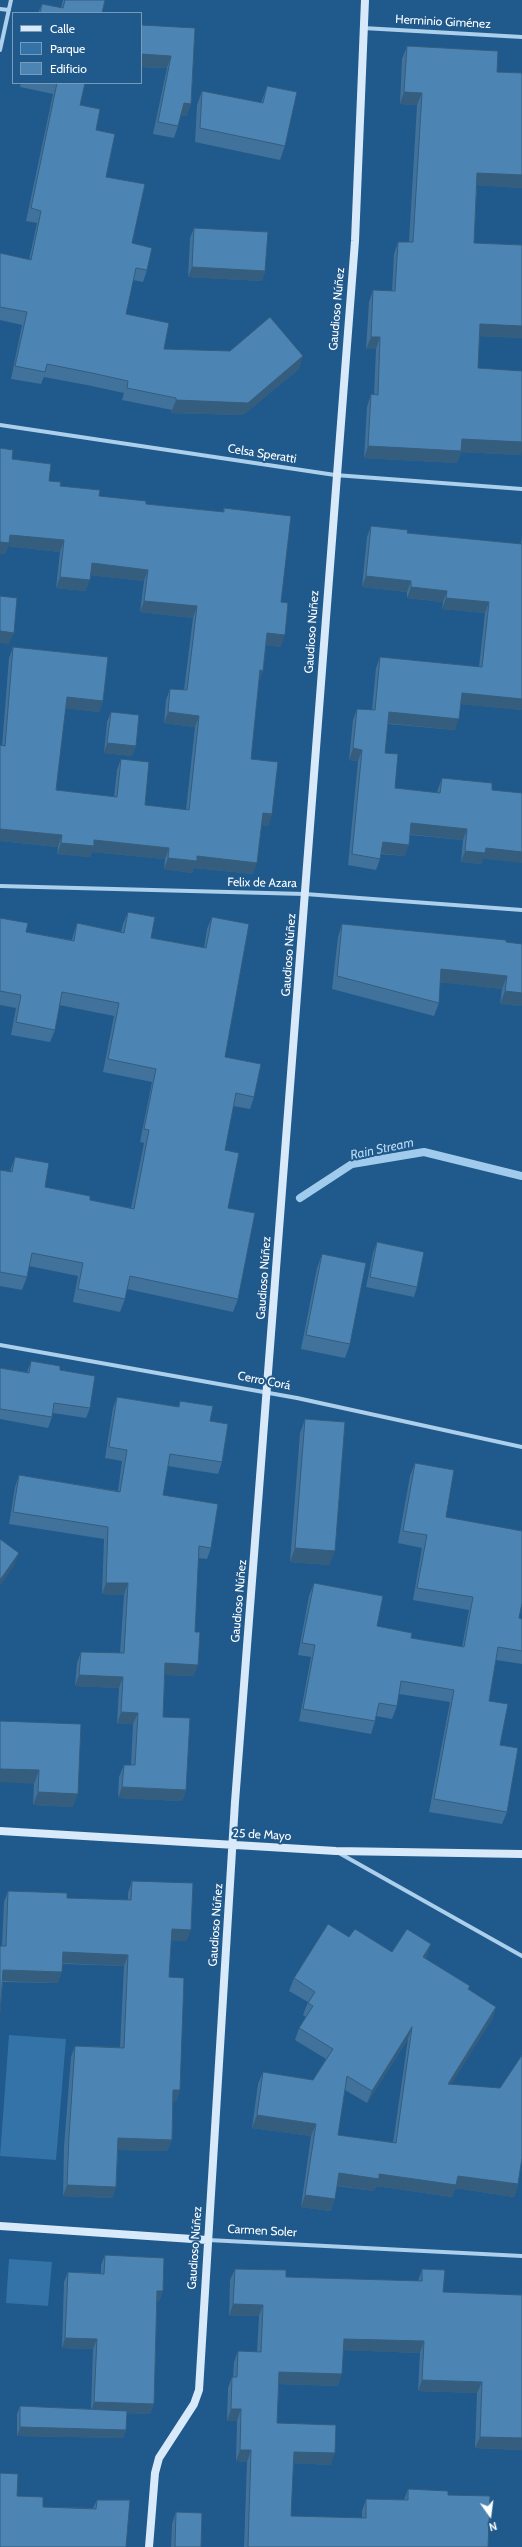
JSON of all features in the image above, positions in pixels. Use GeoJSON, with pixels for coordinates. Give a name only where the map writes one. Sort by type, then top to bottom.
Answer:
{"type":"FeatureCollection","features":[{"type":"Feature","properties":{"kind":"street"},"geometry":{"type":"LineString","coordinates":[[0,50],[11,0]]}},
{"type":"Feature","properties":{"kind":"street","name":"Gaudioso Núñez"},"geometry":{"type":"LineString","coordinates":[[149,2547],[155,2473],[159,2458],[194,2404],[199,2390],[232,1845],[306,894],[335,475],[355,241],[365,0]]}},
{"type":"Feature","properties":{"kind":"street"},"geometry":{"type":"LineString","coordinates":[[0,9],[8,10]]}},
{"type":"Feature","properties":{"kind":"street","name":"Herminio Giménez"},"geometry":{"type":"LineString","coordinates":[[363,28],[522,37]]}},
{"type":"Feature","properties":{"kind":"street","name":"Celsa Speratti"},"geometry":{"type":"LineString","coordinates":[[0,424],[335,475],[522,489]]}},
{"type":"Feature","properties":{"kind":"street","name":"Felix de Azara"},"geometry":{"type":"LineString","coordinates":[[0,886],[306,894],[522,910]]}},
{"type":"Feature","properties":{"kind":"street","name":"Cerro Corá"},"geometry":{"type":"LineString","coordinates":[[0,1345],[226,1384],[268,1394],[311,1400],[522,1447]]}},
{"type":"Feature","properties":{"kind":"street","name":"25 de Mayo"},"geometry":{"type":"LineString","coordinates":[[0,1831],[336,1851],[522,1854]]}},
{"type":"Feature","properties":{"kind":"street"},"geometry":{"type":"LineString","coordinates":[[336,1851],[522,1956]]}},
{"type":"Feature","properties":{"kind":"street","name":"Carmen Soler"},"geometry":{"type":"LineString","coordinates":[[0,2226],[208,2240],[522,2256]]}},
{"type":"Feature","properties":{"kind":"green space"},"geometry":{"type":"Polygon","coordinates":[[[9,2035],[66,2039],[56,2160],[0,2156],[9,2035]]]}},
{"type":"Feature","properties":{"kind":"green space"},"geometry":{"type":"Polygon","coordinates":[[[9,2259],[52,2262],[48,2306],[6,2303],[9,2259]]]}},
{"type":"Feature","properties":{"kind":"building"},"geometry":{"type":"Polygon","coordinates":[[[65,0],[105,0],[102,12],[40,12],[42,4],[63,8],[65,0]]]}},
{"type":"Feature","properties":{"kind":"building"},"geometry":{"type":"Polygon","coordinates":[[[142,25],[195,28],[191,104],[184,103],[178,126],[158,122],[171,56],[142,54],[142,25]]]}},
{"type":"Feature","properties":{"kind":"building"},"geometry":{"type":"Polygon","coordinates":[[[407,46],[498,51],[497,72],[522,73],[522,175],[477,173],[474,243],[522,245],[522,326],[480,324],[478,368],[522,371],[522,442],[462,439],[461,451],[368,446],[371,394],[378,395],[380,337],[371,337],[373,290],[395,291],[398,242],[413,242],[422,93],[404,92],[407,46]]]}},
{"type":"Feature","properties":{"kind":"building"},"geometry":{"type":"Polygon","coordinates":[[[57,84],[85,84],[80,105],[100,109],[96,130],[115,134],[106,177],[145,184],[132,243],[152,248],[147,270],[136,268],[126,314],[169,323],[164,349],[230,351],[270,317],[303,356],[248,403],[176,400],[176,398],[127,388],[128,381],[92,373],[47,364],[45,372],[15,366],[27,312],[0,307],[0,253],[31,260],[41,211],[31,208],[57,84]]]}},
{"type":"Feature","properties":{"kind":"building"},"geometry":{"type":"Polygon","coordinates":[[[267,86],[297,92],[285,146],[200,128],[202,91],[263,103],[267,86]]]}},
{"type":"Feature","properties":{"kind":"building"},"geometry":{"type":"Polygon","coordinates":[[[194,228],[268,232],[265,271],[192,267],[194,228]]]}},
{"type":"Feature","properties":{"kind":"building"},"geometry":{"type":"Polygon","coordinates":[[[0,448],[13,450],[12,459],[51,464],[49,481],[61,482],[60,486],[100,490],[99,496],[146,501],[146,504],[224,512],[224,508],[291,516],[281,602],[288,603],[285,635],[267,633],[263,671],[260,670],[251,759],[278,762],[272,814],[263,813],[257,863],[197,856],[197,861],[168,858],[169,848],[94,840],[94,846],[61,843],[62,835],[0,829],[0,745],[5,746],[13,647],[108,657],[103,701],[67,697],[56,790],[117,797],[121,759],[149,762],[145,805],[189,810],[199,716],[168,712],[170,689],[187,690],[197,606],[144,601],[148,570],[92,563],[90,580],[60,577],[64,540],[10,535],[9,543],[0,542],[0,448]]]}},
{"type":"Feature","properties":{"kind":"building"},"geometry":{"type":"Polygon","coordinates":[[[371,526],[408,530],[407,533],[522,544],[522,699],[462,693],[459,719],[389,712],[385,753],[398,754],[395,788],[440,793],[442,778],[492,783],[492,790],[522,793],[522,852],[486,848],[485,853],[465,851],[467,829],[411,823],[409,845],[383,842],[380,859],[352,854],[362,750],[353,748],[357,709],[375,710],[380,657],[482,667],[489,602],[446,598],[447,591],[411,587],[411,581],[366,576],[371,526]]]}},
{"type":"Feature","properties":{"kind":"building"},"geometry":{"type":"Polygon","coordinates":[[[0,596],[17,598],[14,633],[0,631],[0,596]]]}},
{"type":"Feature","properties":{"kind":"building"},"geometry":{"type":"Polygon","coordinates":[[[111,712],[139,715],[136,746],[107,743],[111,712]]]}},
{"type":"Feature","properties":{"kind":"building"},"geometry":{"type":"Polygon","coordinates":[[[128,912],[155,917],[151,938],[206,948],[212,917],[249,924],[225,1057],[261,1064],[254,1097],[236,1093],[225,1150],[239,1153],[228,1208],[255,1213],[238,1299],[130,1276],[125,1299],[78,1289],[83,1263],[32,1253],[27,1277],[0,1272],[0,1170],[12,1172],[15,1157],[49,1163],[45,1187],[90,1196],[90,1200],[134,1209],[149,1130],[144,1129],[156,1069],[108,1059],[119,1003],[62,992],[55,1030],[16,1022],[21,995],[0,991],[0,918],[28,923],[26,932],[74,941],[77,923],[124,933],[128,912]]]}},
{"type":"Feature","properties":{"kind":"building"},"geometry":{"type":"Polygon","coordinates":[[[342,924],[506,940],[506,942],[522,944],[522,993],[505,991],[507,976],[441,969],[439,1003],[337,976],[342,924]]]}},
{"type":"Feature","properties":{"kind":"building"},"geometry":{"type":"Polygon","coordinates":[[[377,1242],[424,1252],[417,1287],[370,1277],[377,1242]]]}},
{"type":"Feature","properties":{"kind":"building"},"geometry":{"type":"Polygon","coordinates":[[[322,1254],[366,1263],[350,1344],[306,1335],[322,1254]]]}},
{"type":"Feature","properties":{"kind":"building"},"geometry":{"type":"Polygon","coordinates":[[[31,1361],[60,1366],[60,1370],[95,1376],[90,1408],[54,1403],[52,1417],[0,1409],[0,1368],[29,1373],[31,1361]]]}},
{"type":"Feature","properties":{"kind":"building"},"geometry":{"type":"Polygon","coordinates":[[[117,1397],[179,1407],[180,1401],[213,1406],[210,1421],[228,1424],[222,1462],[170,1454],[163,1495],[218,1504],[211,1548],[199,1546],[195,1632],[200,1632],[198,1665],[165,1663],[163,1717],[190,1718],[186,1790],[122,1787],[124,1765],[135,1765],[138,1713],[121,1712],[123,1677],[79,1675],[81,1652],[124,1653],[128,1583],[106,1583],[108,1527],[13,1512],[19,1475],[120,1492],[127,1450],[109,1447],[117,1397]]]}},
{"type":"Feature","properties":{"kind":"building"},"geometry":{"type":"Polygon","coordinates":[[[305,1419],[345,1422],[335,1551],[295,1548],[305,1419]]]}},
{"type":"Feature","properties":{"kind":"building"},"geometry":{"type":"Polygon","coordinates":[[[415,1463],[454,1470],[446,1517],[522,1531],[522,1603],[519,1618],[522,1619],[522,1651],[498,1647],[489,1701],[508,1704],[500,1745],[518,1748],[507,1812],[434,1799],[454,1690],[401,1681],[397,1706],[379,1703],[375,1721],[303,1709],[315,1645],[302,1643],[314,1583],[383,1596],[377,1626],[412,1633],[411,1638],[464,1647],[473,1597],[417,1588],[427,1535],[403,1531],[415,1463]]]}},
{"type":"Feature","properties":{"kind":"building"},"geometry":{"type":"Polygon","coordinates":[[[0,1539],[19,1553],[0,1580],[0,1539]]]}},
{"type":"Feature","properties":{"kind":"building"},"geometry":{"type":"Polygon","coordinates":[[[0,1721],[81,1724],[78,1794],[38,1792],[39,1770],[0,1769],[0,1721]]]}},
{"type":"Feature","properties":{"kind":"building"},"geometry":{"type":"Polygon","coordinates":[[[132,1881],[193,1883],[191,1930],[172,1929],[169,1977],[184,1978],[180,2090],[173,2090],[172,2140],[118,2138],[116,2187],[67,2185],[75,2046],[124,2048],[128,1955],[63,1952],[62,1972],[3,1970],[0,2013],[0,1946],[6,1946],[8,1891],[67,1893],[67,1898],[131,1900],[132,1881]]]}},
{"type":"Feature","properties":{"kind":"building"},"geometry":{"type":"Polygon","coordinates":[[[328,1924],[349,1937],[355,1929],[392,1952],[407,1929],[431,1944],[423,1957],[470,1986],[468,1989],[496,2007],[448,2084],[500,2088],[522,2055],[522,2158],[518,2184],[458,2176],[456,2185],[379,2174],[379,2179],[339,2173],[335,2199],[305,2195],[316,2124],[257,2115],[263,2072],[313,2080],[333,2049],[299,2028],[313,2006],[308,2003],[315,1992],[294,1978],[328,1924]],[[412,2027],[372,2091],[347,2076],[338,2135],[396,2143],[412,2027]]]}},
{"type":"Feature","properties":{"kind":"building"},"geometry":{"type":"Polygon","coordinates":[[[105,2255],[164,2258],[163,2291],[157,2291],[154,2404],[94,2402],[97,2339],[65,2338],[68,2272],[104,2274],[105,2255]]]}},
{"type":"Feature","properties":{"kind":"building"},"geometry":{"type":"Polygon","coordinates":[[[235,2269],[286,2270],[286,2277],[422,2281],[422,2269],[445,2270],[443,2292],[522,2295],[522,2438],[480,2437],[482,2382],[422,2380],[424,2341],[344,2339],[342,2374],[279,2372],[277,2423],[336,2425],[335,2453],[294,2452],[291,2516],[366,2518],[366,2499],[408,2500],[408,2489],[448,2491],[448,2495],[490,2496],[488,2547],[248,2547],[251,2450],[240,2450],[241,2409],[231,2409],[232,2377],[237,2377],[238,2351],[261,2352],[263,2305],[233,2304],[235,2269]]]}},
{"type":"Feature","properties":{"kind":"building"},"geometry":{"type":"Polygon","coordinates":[[[20,2406],[127,2411],[126,2430],[20,2427],[20,2406]]]}},
{"type":"Feature","properties":{"kind":"building"},"geometry":{"type":"Polygon","coordinates":[[[0,2473],[18,2474],[17,2496],[43,2497],[43,2507],[96,2509],[97,2500],[130,2500],[126,2547],[0,2547],[0,2473]]]}},
{"type":"Feature","properties":{"kind":"building"},"geometry":{"type":"Polygon","coordinates":[[[176,2512],[202,2513],[201,2547],[175,2547],[176,2512]]]}},
{"type":"Feature","properties":{"kind":"waterway","name":"Rain Stream"},"geometry":{"type":"LineString","coordinates":[[300,1198],[352,1164],[424,1152],[522,1176]]}}]}
